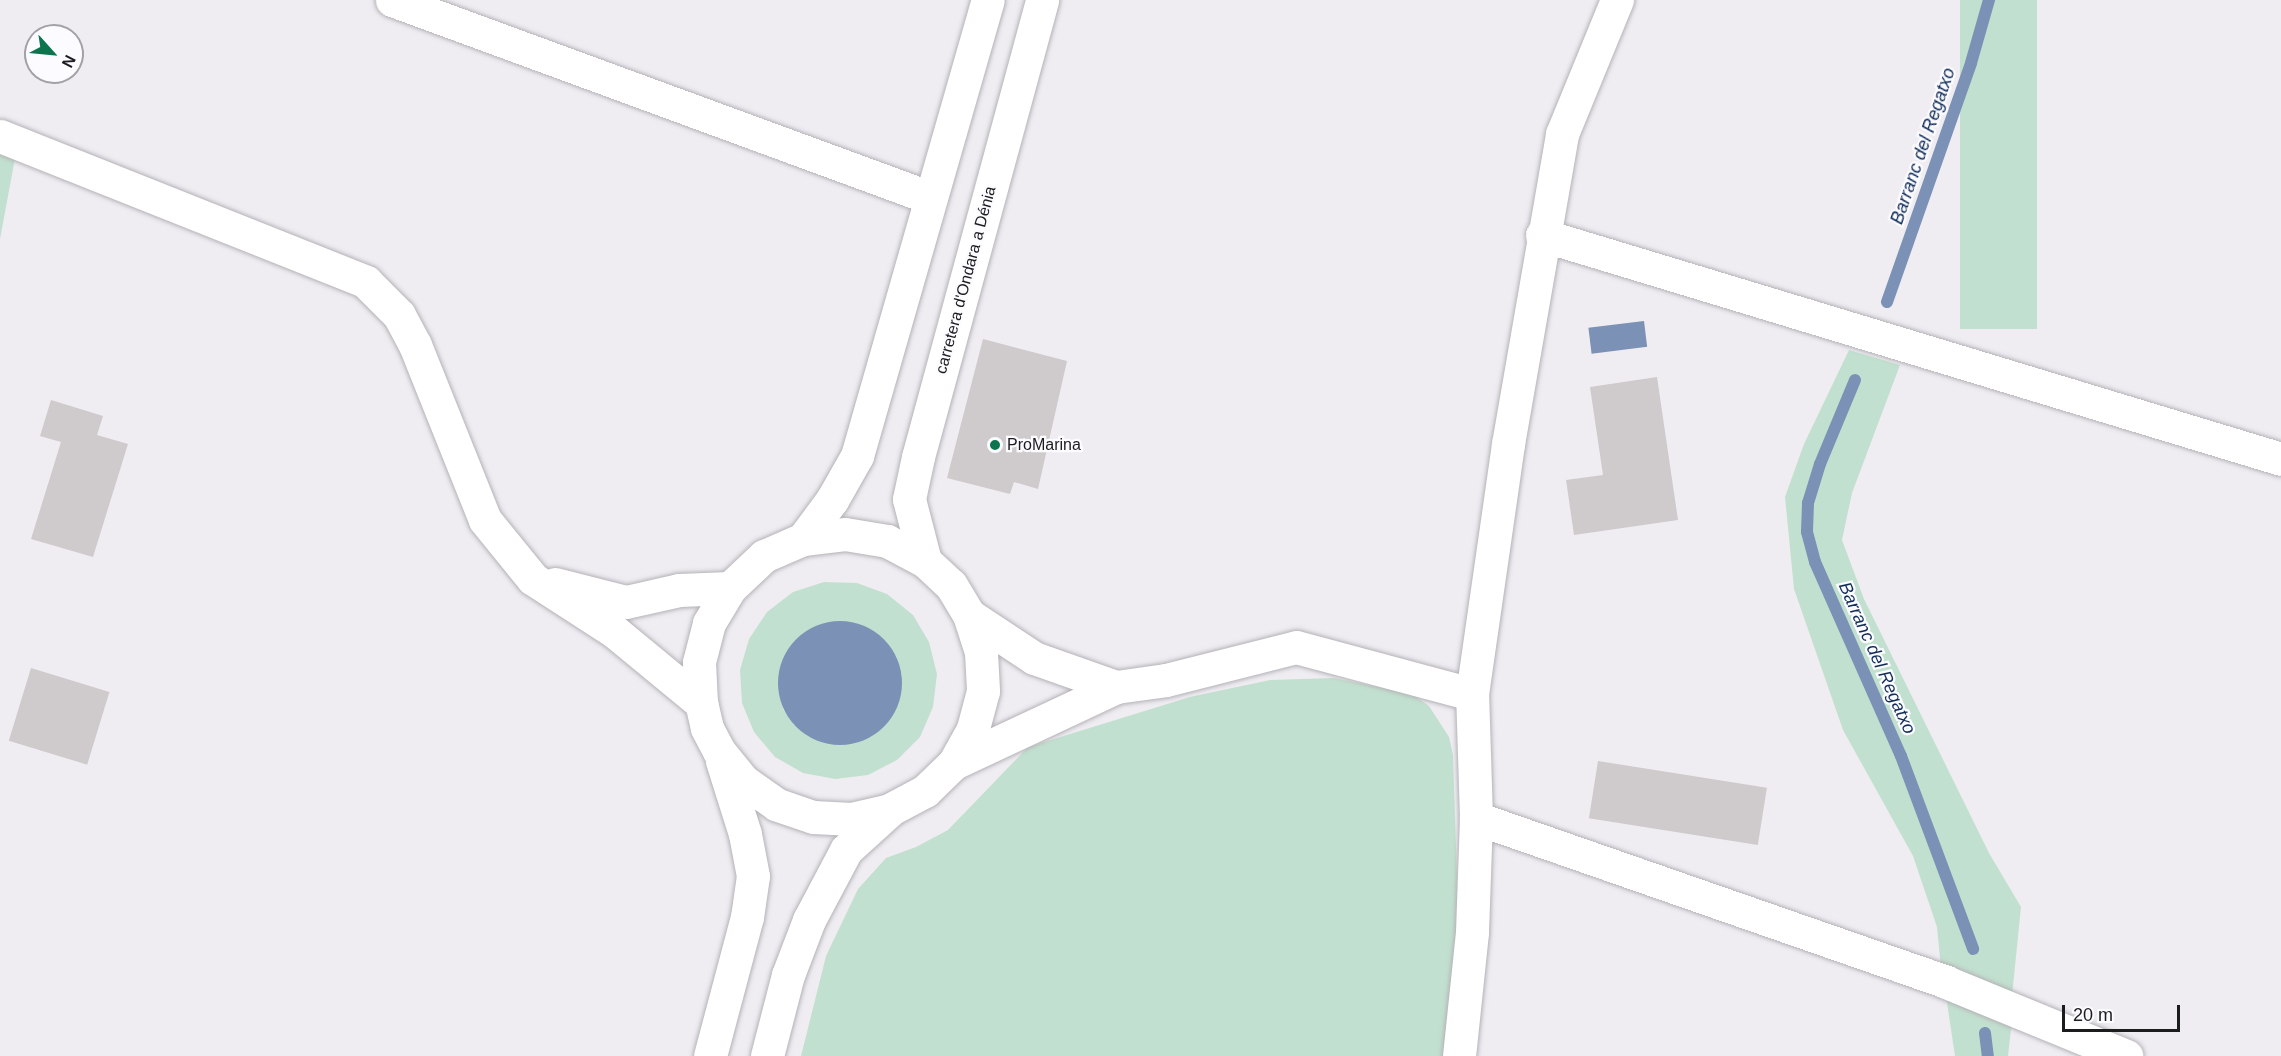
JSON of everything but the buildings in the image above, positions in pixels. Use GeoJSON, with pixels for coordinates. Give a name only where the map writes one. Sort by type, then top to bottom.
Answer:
{"type":"FeatureCollection","features":[{"type":"Feature","properties":{"kind":"street"},"geometry":{"type":"LineString","coordinates":[[392,0],[931,198]]}},
{"type":"Feature","properties":{"kind":"street"},"geometry":{"type":"LineString","coordinates":[[803,539],[832,500],[857,456],[988,0]]}},
{"type":"Feature","properties":{"kind":"street","name":"carretera d'Ondara a Dénia"},"geometry":{"type":"LineString","coordinates":[[925,561],[909,500],[918,457],[1042,0]]}},
{"type":"Feature","properties":{"kind":"street"},"geometry":{"type":"LineString","coordinates":[[1459,1056],[1472,932],[1476,818],[1472,694],[1542,235],[1562,134],[1617,0]]}},
{"type":"Feature","properties":{"kind":"street"},"geometry":{"type":"LineString","coordinates":[[0,136],[366,282],[399,315],[415,345],[484,520],[533,579],[615,632],[701,703]]}},
{"type":"Feature","properties":{"kind":"street"},"geometry":{"type":"LineString","coordinates":[[1542,235],[2281,459]]}},
{"type":"Feature","properties":{"kind":"street"},"geometry":{"type":"LineString","coordinates":[[710,1056],[747,917],[753,876],[745,834],[701,703],[699,662],[706,633],[729,588],[764,556],[803,539],[845,534],[887,541],[925,561],[951,585],[969,615],[981,652],[983,691],[973,729],[954,763],[926,791],[890,810],[846,850],[809,920],[788,975],[766,1056]]}},
{"type":"Feature","properties":{"kind":"street"},"geometry":{"type":"LineString","coordinates":[[533,579],[627,602],[679,590],[729,588]]}},
{"type":"Feature","properties":{"kind":"street"},"geometry":{"type":"LineString","coordinates":[[969,615],[1034,658],[1116,687]]}},
{"type":"Feature","properties":{"kind":"street"},"geometry":{"type":"LineString","coordinates":[[954,763],[1116,687],[1166,680],[1296,646],[1472,694]]}},
{"type":"Feature","properties":{"kind":"street"},"geometry":{"type":"LineString","coordinates":[[719,751],[744,782],[776,804],[813,817],[852,819],[890,810]]}},
{"type":"Feature","properties":{"kind":"street"},"geometry":{"type":"LineString","coordinates":[[1476,818],[1946,982],[2126,1056]]}},
{"type":"Feature","properties":{"kind":"green space"},"geometry":{"type":"Polygon","coordinates":[[[1960,0],[2037,0],[2037,329],[1960,329],[1960,0]]]}},
{"type":"Feature","properties":{"kind":"green space"},"geometry":{"type":"Polygon","coordinates":[[[0,147],[16,153],[0,239],[0,147]]]}},
{"type":"Feature","properties":{"kind":"green space"},"geometry":{"type":"Polygon","coordinates":[[[1849,350],[1900,365],[1852,493],[1842,540],[1864,599],[1989,853],[2021,907],[2012,996],[1941,968],[1937,927],[1913,856],[1843,730],[1794,589],[1785,497],[1804,444],[1849,350]]]}},
{"type":"Feature","properties":{"kind":"green space"},"geometry":{"type":"Polygon","coordinates":[[[824,582],[857,583],[887,594],[913,615],[929,642],[937,674],[933,707],[920,737],[897,760],[868,775],[835,779],[803,773],[775,757],[754,732],[742,703],[740,670],[749,639],[767,612],[793,592],[824,582]],[[886,641],[779,671],[783,709],[794,725],[902,676],[897,658],[886,641]]]}},
{"type":"Feature","properties":{"kind":"green space"},"geometry":{"type":"Polygon","coordinates":[[[1334,678],[1412,694],[1429,706],[1449,737],[1453,755],[1458,909],[1445,1056],[801,1056],[826,956],[858,889],[886,858],[916,847],[948,830],[1028,747],[1190,697],[1270,680],[1334,678]]]}},
{"type":"Feature","properties":{"kind":"green space"},"geometry":{"type":"Polygon","coordinates":[[[1946,996],[2012,1020],[2008,1056],[1955,1056],[1946,996]]]}},
{"type":"Feature","properties":{"kind":"water"},"geometry":{"type":"Polygon","coordinates":[[[1644,321],[1647,347],[1592,354],[1588,328],[1644,321]]]}},
{"type":"Feature","properties":{"kind":"water"},"geometry":{"type":"Polygon","coordinates":[[[840,621],[864,626],[884,639],[897,659],[902,683],[897,707],[884,727],[864,740],[840,745],[816,740],[796,727],[783,707],[778,683],[783,659],[796,639],[816,626],[840,621]]]}},
{"type":"Feature","properties":{"kind":"waterway","name":"Barranc del Regatxo"},"geometry":{"type":"LineString","coordinates":[[1887,302],[1971,63],[1989,0]]}},
{"type":"Feature","properties":{"kind":"waterway","name":"Barranc del Regatxo"},"geometry":{"type":"LineString","coordinates":[[1855,380],[1820,464],[1808,503],[1807,532],[1815,562],[1901,756],[1973,949]]}},
{"type":"Feature","properties":{"kind":"waterway","name":"Barranc del Regatxo"},"geometry":{"type":"LineString","coordinates":[[1985,1033],[1988,1056]]}},
{"type":"Feature","properties":{"kind":"place","name":"ProMarina"},"geometry":{"type":"Point","coordinates":[995,445]}}]}
